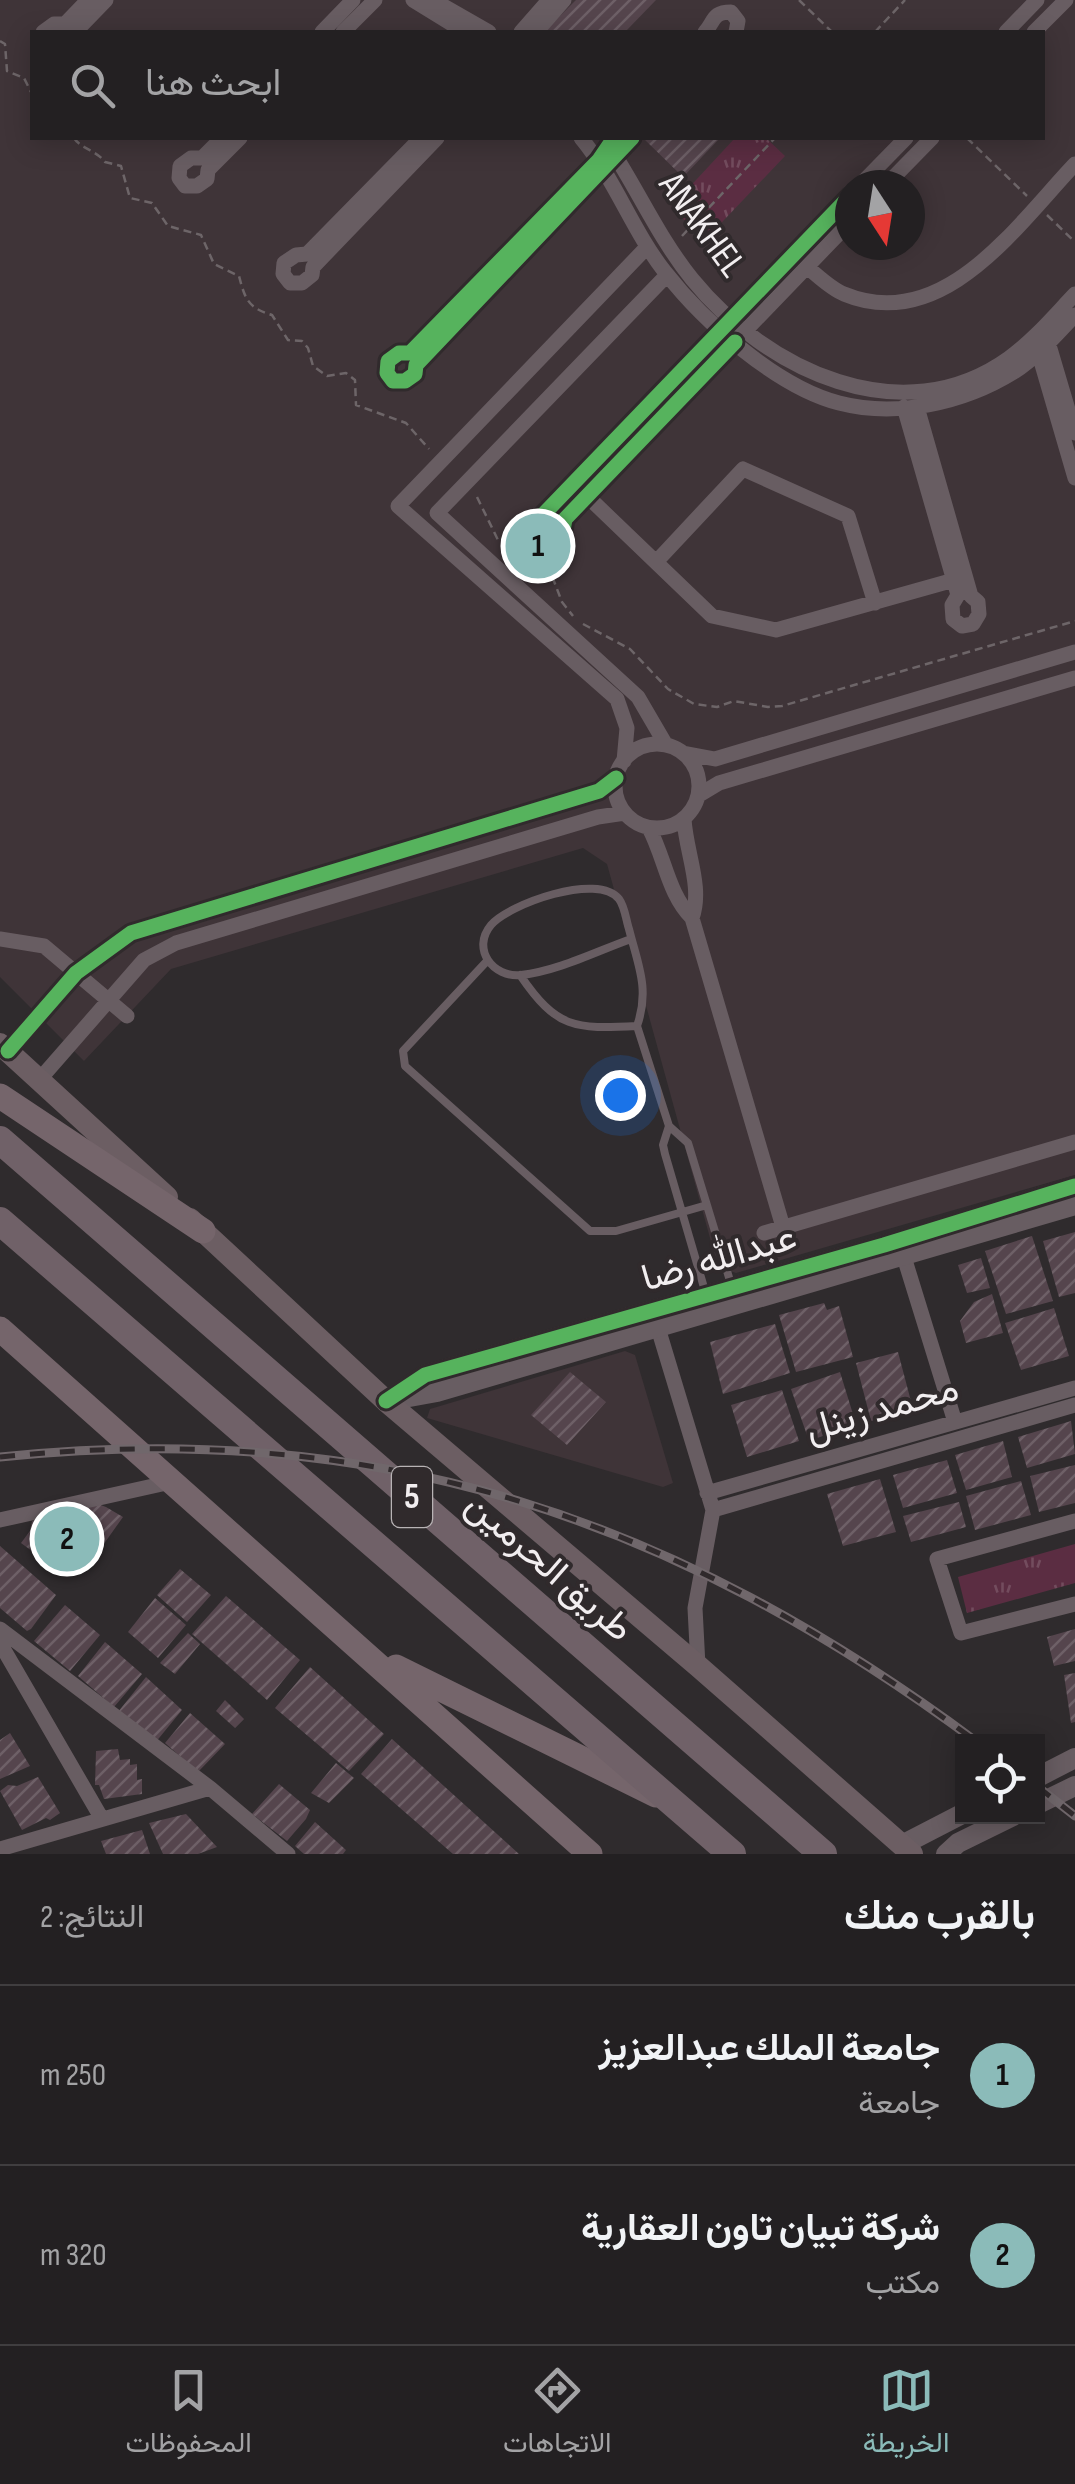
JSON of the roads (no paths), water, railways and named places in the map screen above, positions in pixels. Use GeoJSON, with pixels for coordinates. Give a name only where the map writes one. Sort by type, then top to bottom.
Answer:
{"type":"FeatureCollection","features":[{"type":"Feature","properties":{"kind":"highway","name":"طريق الحرمين"},"geometry":{"type":"LineString","coordinates":[[0,1140],[823,1854]]}},
{"type":"Feature","properties":{"kind":"highway","name":"5"},"geometry":{"type":"LineString","coordinates":[[0,1221],[732,1854]]}},
{"type":"Feature","properties":{"kind":"main road"},"geometry":{"type":"LineString","coordinates":[[4,1048],[386,1402],[698,1666],[907,1850]]}},
{"type":"Feature","properties":{"kind":"main road"},"geometry":{"type":"LineString","coordinates":[[0,1096],[203,1231]]}},
{"type":"Feature","properties":{"kind":"main road"},"geometry":{"type":"LineString","coordinates":[[0,1329],[590,1854]]}},
{"type":"Feature","properties":{"kind":"main road"},"geometry":{"type":"LineString","coordinates":[[345,1635],[401,1671],[674,1804]]}},
{"type":"Feature","properties":{"kind":"street"},"geometry":{"type":"LineString","coordinates":[[46,30],[54,24],[65,24],[88,0]]}},
{"type":"Feature","properties":{"kind":"street"},"geometry":{"type":"LineString","coordinates":[[76,30],[106,0]]}},
{"type":"Feature","properties":{"kind":"street"},"geometry":{"type":"LineString","coordinates":[[324,30],[353,0]]}},
{"type":"Feature","properties":{"kind":"street"},"geometry":{"type":"LineString","coordinates":[[345,30],[375,0]]}},
{"type":"Feature","properties":{"kind":"street"},"geometry":{"type":"LineString","coordinates":[[413,0],[462,30]]}},
{"type":"Feature","properties":{"kind":"street"},"geometry":{"type":"LineString","coordinates":[[433,0],[486,30]]}},
{"type":"Feature","properties":{"kind":"street"},"geometry":{"type":"LineString","coordinates":[[522,30],[549,0]]}},
{"type":"Feature","properties":{"kind":"street"},"geometry":{"type":"LineString","coordinates":[[538,30],[564,0]]}},
{"type":"Feature","properties":{"kind":"street"},"geometry":{"type":"LineString","coordinates":[[1008,30],[1037,0]]}},
{"type":"Feature","properties":{"kind":"street"},"geometry":{"type":"LineString","coordinates":[[1036,30],[1066,0]]}},
{"type":"Feature","properties":{"kind":"street"},"geometry":{"type":"LineString","coordinates":[[706,30],[720,12],[731,12],[738,20],[736,30]]}},
{"type":"Feature","properties":{"kind":"street"},"geometry":{"type":"LineString","coordinates":[[220,140],[202,158],[191,158],[180,166],[178,178],[185,186],[197,186],[207,179],[208,170],[238,140]]}},
{"type":"Feature","properties":{"kind":"street"},"geometry":{"type":"LineString","coordinates":[[419,140],[307,254],[296,255],[284,263],[283,274],[290,283],[302,283],[312,275],[313,267],[434,140]]}},
{"type":"Feature","properties":{"kind":"street"},"geometry":{"type":"LineString","coordinates":[[584,140],[607,151],[646,247],[667,275],[800,387],[838,403],[876,409],[911,407],[984,389],[1018,370],[1075,315]]}},
{"type":"Feature","properties":{"kind":"street"},"geometry":{"type":"LineString","coordinates":[[875,170],[904,140]]}},
{"type":"Feature","properties":{"kind":"street"},"geometry":{"type":"LineString","coordinates":[[901,170],[930,140]]}},
{"type":"Feature","properties":{"kind":"street"},"geometry":{"type":"LineString","coordinates":[[607,151],[416,365],[415,374],[405,381],[393,381],[386,372],[388,361],[399,353],[410,352],[607,151]]}},
{"type":"Feature","properties":{"kind":"street","name":"ANAKHEL"},"geometry":{"type":"LineString","coordinates":[[607,151],[664,242],[734,330],[813,373],[861,390],[905,392],[945,387],[1007,360],[1075,294]]}},
{"type":"Feature","properties":{"kind":"street"},"geometry":{"type":"LineString","coordinates":[[807,267],[840,293],[865,301],[898,302],[932,294],[959,282],[1075,164]]}},
{"type":"Feature","properties":{"kind":"street"},"geometry":{"type":"LineString","coordinates":[[835,213],[734,330],[565,519],[562,531],[550,540],[539,535],[538,520],[734,330],[835,238]]}},
{"type":"Feature","properties":{"kind":"street"},"geometry":{"type":"LineString","coordinates":[[646,247],[398,506],[618,699],[627,728],[616,797],[625,813],[648,828],[662,852],[677,903],[692,918],[783,1227]]}},
{"type":"Feature","properties":{"kind":"street"},"geometry":{"type":"LineString","coordinates":[[666,745],[638,697],[437,512],[667,275]]}},
{"type":"Feature","properties":{"kind":"street"},"geometry":{"type":"LineString","coordinates":[[1043,347],[1075,433]]}},
{"type":"Feature","properties":{"kind":"street"},"geometry":{"type":"LineString","coordinates":[[1043,347],[1075,478]]}},
{"type":"Feature","properties":{"kind":"street"},"geometry":{"type":"LineString","coordinates":[[911,407],[971,596],[978,602],[979,614],[973,624],[962,626],[953,619],[952,605],[958,595],[911,407]]}},
{"type":"Feature","properties":{"kind":"street"},"geometry":{"type":"LineString","coordinates":[[656,562],[743,469],[848,516],[875,602]]}},
{"type":"Feature","properties":{"kind":"street"},"geometry":{"type":"LineString","coordinates":[[586,496],[712,616],[776,630],[954,580]]}},
{"type":"Feature","properties":{"kind":"street"},"geometry":{"type":"LineString","coordinates":[[624,761],[638,749],[666,745],[715,759],[1075,652]]}},
{"type":"Feature","properties":{"kind":"street"},"geometry":{"type":"LineString","coordinates":[[648,828],[668,828],[684,819],[699,795],[719,783],[1075,678]]}},
{"type":"Feature","properties":{"kind":"street"},"geometry":{"type":"LineString","coordinates":[[684,753],[699,776],[699,795]]}},
{"type":"Feature","properties":{"kind":"street"},"geometry":{"type":"LineString","coordinates":[[4,1048],[76,973],[131,933],[599,790],[616,778]]}},
{"type":"Feature","properties":{"kind":"street"},"geometry":{"type":"LineString","coordinates":[[40,1079],[144,960],[176,943],[598,817],[625,813]]}},
{"type":"Feature","properties":{"kind":"street"},"geometry":{"type":"LineString","coordinates":[[684,819],[685,845],[698,900],[692,918]]}},
{"type":"Feature","properties":{"kind":"street"},"geometry":{"type":"LineString","coordinates":[[0,938],[44,946],[127,1016]]}},
{"type":"Feature","properties":{"kind":"street"},"geometry":{"type":"LineString","coordinates":[[764,1233],[1075,1142]]}},
{"type":"Feature","properties":{"kind":"street","name":"عبدالله رضا"},"geometry":{"type":"LineString","coordinates":[[386,1402],[425,1375],[1075,1186]]}},
{"type":"Feature","properties":{"kind":"street","name":"عبدالله رضا"},"geometry":{"type":"LineString","coordinates":[[386,1402],[438,1392],[1075,1205]]}},
{"type":"Feature","properties":{"kind":"street"},"geometry":{"type":"LineString","coordinates":[[904,1258],[955,1422]]}},
{"type":"Feature","properties":{"kind":"street"},"geometry":{"type":"LineString","coordinates":[[658,1328],[710,1502],[695,1608],[698,1666]]}},
{"type":"Feature","properties":{"kind":"street","name":"محمد زينل"},"geometry":{"type":"LineString","coordinates":[[710,1502],[955,1422],[1075,1388]]}},
{"type":"Feature","properties":{"kind":"street","name":"محمد زينل"},"geometry":{"type":"LineString","coordinates":[[710,1502],[1075,1405]]}},
{"type":"Feature","properties":{"kind":"street"},"geometry":{"type":"LineString","coordinates":[[0,1520],[170,1482]]}},
{"type":"Feature","properties":{"kind":"street"},"geometry":{"type":"LineString","coordinates":[[1075,1521],[937,1559],[961,1634],[1075,1604]]}},
{"type":"Feature","properties":{"kind":"street"},"geometry":{"type":"LineString","coordinates":[[0,1630],[210,1788],[288,1854]]}},
{"type":"Feature","properties":{"kind":"street"},"geometry":{"type":"LineString","coordinates":[[0,1644],[102,1818]]}},
{"type":"Feature","properties":{"kind":"street"},"geometry":{"type":"LineString","coordinates":[[1045,1773],[1075,1758]]}},
{"type":"Feature","properties":{"kind":"street"},"geometry":{"type":"LineString","coordinates":[[1045,1801],[1075,1786]]}},
{"type":"Feature","properties":{"kind":"street"},"geometry":{"type":"LineString","coordinates":[[0,1849],[210,1788]]}},
{"type":"Feature","properties":{"kind":"street"},"geometry":{"type":"LineString","coordinates":[[907,1850],[955,1819]]}},
{"type":"Feature","properties":{"kind":"street"},"geometry":{"type":"LineString","coordinates":[[946,1854],[958,1843],[996,1824]]}},
{"type":"Feature","properties":{"kind":"lane"},"geometry":{"type":"LineString","coordinates":[[632,939],[520,975],[494,969],[487,962],[486,934],[494,922],[515,910],[560,892],[587,889],[611,893],[619,899],[632,939],[645,994],[637,1026],[669,1126],[688,1143],[732,1288]]}},
{"type":"Feature","properties":{"kind":"lane"},"geometry":{"type":"LineString","coordinates":[[487,962],[403,1050],[405,1066],[590,1230],[616,1230],[707,1206]]}},
{"type":"Feature","properties":{"kind":"lane"},"geometry":{"type":"LineString","coordinates":[[520,975],[541,1006],[577,1026],[637,1026]]}},
{"type":"Feature","properties":{"kind":"lane"},"geometry":{"type":"LineString","coordinates":[[669,1126],[663,1145],[706,1296]]}},
{"type":"Feature","properties":{"kind":"railway"},"geometry":{"type":"LineString","coordinates":[[0,1457],[139,1449],[270,1453],[396,1471],[517,1500],[634,1543],[750,1597],[863,1664],[965,1734]]}},
{"type":"Feature","properties":{"kind":"railway"},"geometry":{"type":"LineString","coordinates":[[1045,1792],[1075,1816]]}},
{"type":"Feature","properties":{"kind":"place","name":"جامعة الملك عبدالعزيز"},"geometry":{"type":"Point","coordinates":[538,546]}},
{"type":"Feature","properties":{"kind":"place","name":"شركة تبيان تاون العقارية"},"geometry":{"type":"Point","coordinates":[67,1539]}}]}
